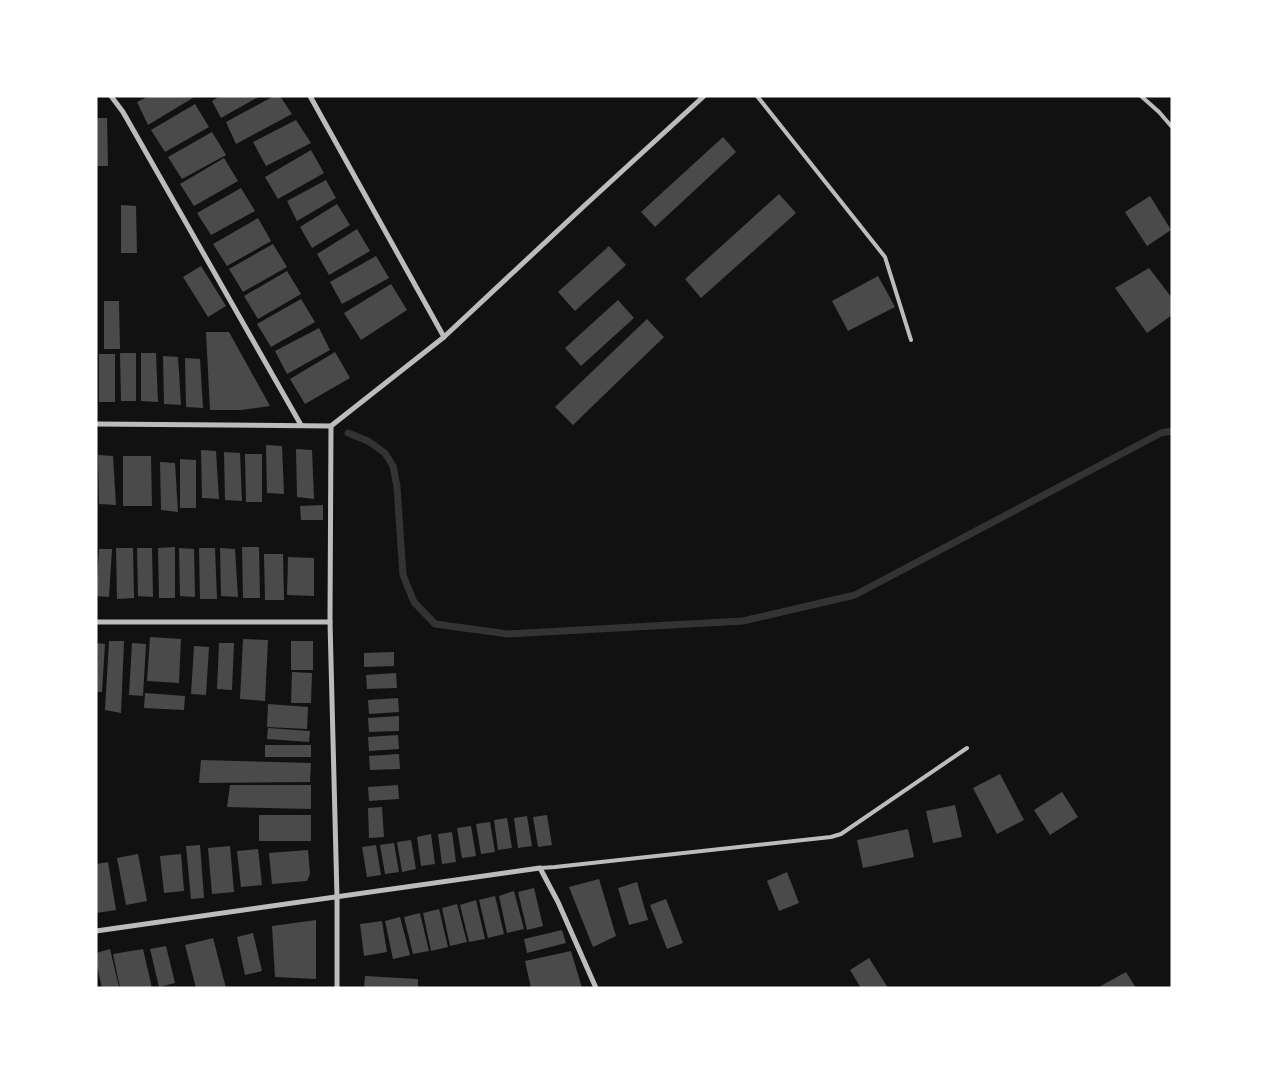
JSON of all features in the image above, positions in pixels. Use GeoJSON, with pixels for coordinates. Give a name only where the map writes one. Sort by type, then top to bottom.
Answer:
{"type":"FeatureCollection","features":[{"type":"Feature","properties":{"kind":"street"},"geometry":{"type":"LineString","coordinates":[[111,96],[123,112],[301,425]]}},
{"type":"Feature","properties":{"kind":"street"},"geometry":{"type":"LineString","coordinates":[[310,96],[444,337]]}},
{"type":"Feature","properties":{"kind":"street"},"geometry":{"type":"LineString","coordinates":[[96,424],[331,426],[444,337],[704,96]]}},
{"type":"Feature","properties":{"kind":"street"},"geometry":{"type":"LineString","coordinates":[[331,426],[330,622],[337,897],[337,988]]}},
{"type":"Feature","properties":{"kind":"street"},"geometry":{"type":"LineString","coordinates":[[96,622],[330,622]]}},
{"type":"Feature","properties":{"kind":"street"},"geometry":{"type":"LineString","coordinates":[[96,930],[540,868],[558,902],[596,988]]}},
{"type":"Feature","properties":{"kind":"lane"},"geometry":{"type":"LineString","coordinates":[[757,96],[885,257],[911,340]]}},
{"type":"Feature","properties":{"kind":"lane"},"geometry":{"type":"LineString","coordinates":[[1141,96],[1160,112],[1172,127]]}},
{"type":"Feature","properties":{"kind":"lane"},"geometry":{"type":"LineString","coordinates":[[540,868],[831,837],[841,834],[967,748]]}},
{"type":"Feature","properties":{"kind":"building"},"geometry":{"type":"Polygon","coordinates":[[[149,96],[196,96],[148,125],[137,102],[149,96]]]}},
{"type":"Feature","properties":{"kind":"building"},"geometry":{"type":"Polygon","coordinates":[[[220,96],[260,96],[221,118],[212,101],[220,96]]]}},
{"type":"Feature","properties":{"kind":"building"},"geometry":{"type":"Polygon","coordinates":[[[274,96],[280,96],[292,114],[236,144],[226,122],[274,96]]]}},
{"type":"Feature","properties":{"kind":"building"},"geometry":{"type":"Polygon","coordinates":[[[195,104],[209,127],[165,152],[151,130],[195,104]]]}},
{"type":"Feature","properties":{"kind":"building"},"geometry":{"type":"Polygon","coordinates":[[[96,118],[107,118],[108,166],[96,166],[96,118]]]}},
{"type":"Feature","properties":{"kind":"building"},"geometry":{"type":"Polygon","coordinates":[[[296,120],[311,143],[266,166],[253,142],[296,120]]]}},
{"type":"Feature","properties":{"kind":"building"},"geometry":{"type":"Polygon","coordinates":[[[212,132],[226,155],[182,179],[168,157],[212,132]]]}},
{"type":"Feature","properties":{"kind":"building"},"geometry":{"type":"Polygon","coordinates":[[[723,137],[736,152],[655,227],[641,212],[723,137]]]}},
{"type":"Feature","properties":{"kind":"building"},"geometry":{"type":"Polygon","coordinates":[[[311,150],[324,173],[278,199],[265,177],[311,150]]]}},
{"type":"Feature","properties":{"kind":"building"},"geometry":{"type":"Polygon","coordinates":[[[224,158],[238,181],[194,206],[180,184],[224,158]]]}},
{"type":"Feature","properties":{"kind":"building"},"geometry":{"type":"Polygon","coordinates":[[[326,180],[336,198],[297,221],[287,201],[326,180]]]}},
{"type":"Feature","properties":{"kind":"building"},"geometry":{"type":"Polygon","coordinates":[[[241,188],[255,211],[211,235],[197,213],[241,188]]]}},
{"type":"Feature","properties":{"kind":"building"},"geometry":{"type":"Polygon","coordinates":[[[779,194],[796,213],[701,298],[685,279],[779,194]]]}},
{"type":"Feature","properties":{"kind":"building"},"geometry":{"type":"Polygon","coordinates":[[[1150,196],[1171,230],[1147,246],[1125,212],[1150,196]]]}},
{"type":"Feature","properties":{"kind":"building"},"geometry":{"type":"Polygon","coordinates":[[[337,204],[350,225],[312,248],[300,227],[337,204]]]}},
{"type":"Feature","properties":{"kind":"building"},"geometry":{"type":"Polygon","coordinates":[[[121,205],[136,206],[137,253],[121,253],[121,205]]]}},
{"type":"Feature","properties":{"kind":"building"},"geometry":{"type":"Polygon","coordinates":[[[258,218],[271,241],[227,266],[213,244],[258,218]]]}},
{"type":"Feature","properties":{"kind":"building"},"geometry":{"type":"Polygon","coordinates":[[[357,229],[370,251],[329,275],[317,254],[357,229]]]}},
{"type":"Feature","properties":{"kind":"building"},"geometry":{"type":"Polygon","coordinates":[[[273,244],[287,267],[243,292],[229,269],[273,244]]]}},
{"type":"Feature","properties":{"kind":"building"},"geometry":{"type":"Polygon","coordinates":[[[609,246],[626,265],[575,311],[558,292],[609,246]]]}},
{"type":"Feature","properties":{"kind":"building"},"geometry":{"type":"Polygon","coordinates":[[[376,256],[389,278],[342,304],[330,282],[376,256]]]}},
{"type":"Feature","properties":{"kind":"building"},"geometry":{"type":"Polygon","coordinates":[[[201,266],[226,306],[208,317],[183,277],[201,266]]]}},
{"type":"Feature","properties":{"kind":"building"},"geometry":{"type":"Polygon","coordinates":[[[1149,268],[1172,298],[1172,315],[1147,333],[1115,288],[1149,268]]]}},
{"type":"Feature","properties":{"kind":"building"},"geometry":{"type":"Polygon","coordinates":[[[287,271],[301,294],[258,319],[244,296],[287,271]]]}},
{"type":"Feature","properties":{"kind":"building"},"geometry":{"type":"Polygon","coordinates":[[[878,276],[895,307],[848,331],[832,301],[878,276]]]}},
{"type":"Feature","properties":{"kind":"building"},"geometry":{"type":"Polygon","coordinates":[[[391,284],[407,310],[361,340],[344,313],[391,284]]]}},
{"type":"Feature","properties":{"kind":"building"},"geometry":{"type":"Polygon","coordinates":[[[301,299],[315,322],[271,347],[257,324],[301,299]]]}},
{"type":"Feature","properties":{"kind":"building"},"geometry":{"type":"Polygon","coordinates":[[[618,300],[634,318],[581,366],[565,348],[618,300]]]}},
{"type":"Feature","properties":{"kind":"building"},"geometry":{"type":"Polygon","coordinates":[[[104,301],[119,301],[120,349],[104,349],[104,301]]]}},
{"type":"Feature","properties":{"kind":"building"},"geometry":{"type":"Polygon","coordinates":[[[647,319],[664,337],[573,425],[555,407],[647,319]]]}},
{"type":"Feature","properties":{"kind":"building"},"geometry":{"type":"Polygon","coordinates":[[[319,328],[330,350],[287,374],[275,351],[319,328]]]}},
{"type":"Feature","properties":{"kind":"building"},"geometry":{"type":"Polygon","coordinates":[[[206,332],[229,332],[270,406],[241,410],[210,410],[206,332]]]}},
{"type":"Feature","properties":{"kind":"building"},"geometry":{"type":"Polygon","coordinates":[[[335,352],[350,378],[305,404],[290,379],[335,352]]]}},
{"type":"Feature","properties":{"kind":"building"},"geometry":{"type":"Polygon","coordinates":[[[120,353],[136,353],[136,401],[121,401],[120,353]]]}},
{"type":"Feature","properties":{"kind":"building"},"geometry":{"type":"Polygon","coordinates":[[[141,353],[156,353],[158,402],[141,401],[141,353]]]}},
{"type":"Feature","properties":{"kind":"building"},"geometry":{"type":"Polygon","coordinates":[[[99,354],[115,354],[115,402],[99,402],[99,354]]]}},
{"type":"Feature","properties":{"kind":"building"},"geometry":{"type":"Polygon","coordinates":[[[163,356],[178,357],[181,405],[164,404],[163,356]]]}},
{"type":"Feature","properties":{"kind":"building"},"geometry":{"type":"Polygon","coordinates":[[[185,358],[200,359],[203,408],[186,407],[185,358]]]}},
{"type":"Feature","properties":{"kind":"building"},"geometry":{"type":"Polygon","coordinates":[[[266,445],[282,446],[284,494],[267,493],[266,445]]]}},
{"type":"Feature","properties":{"kind":"building"},"geometry":{"type":"Polygon","coordinates":[[[296,449],[312,450],[314,499],[297,497],[296,449]]]}},
{"type":"Feature","properties":{"kind":"building"},"geometry":{"type":"Polygon","coordinates":[[[201,450],[216,451],[219,499],[202,498],[201,450]]]}},
{"type":"Feature","properties":{"kind":"building"},"geometry":{"type":"Polygon","coordinates":[[[224,452],[240,453],[242,501],[225,500],[224,452]]]}},
{"type":"Feature","properties":{"kind":"building"},"geometry":{"type":"Polygon","coordinates":[[[245,454],[262,454],[262,502],[246,502],[245,454]]]}},
{"type":"Feature","properties":{"kind":"building"},"geometry":{"type":"Polygon","coordinates":[[[98,455],[113,456],[116,505],[99,504],[98,455]]]}},
{"type":"Feature","properties":{"kind":"building"},"geometry":{"type":"Polygon","coordinates":[[[123,456],[151,456],[152,506],[123,506],[123,456]]]}},
{"type":"Feature","properties":{"kind":"building"},"geometry":{"type":"Polygon","coordinates":[[[180,459],[196,460],[196,508],[180,508],[180,459]]]}},
{"type":"Feature","properties":{"kind":"building"},"geometry":{"type":"Polygon","coordinates":[[[160,462],[175,463],[178,512],[161,510],[160,462]]]}},
{"type":"Feature","properties":{"kind":"building"},"geometry":{"type":"Polygon","coordinates":[[[323,505],[323,520],[301,520],[300,506],[323,505]]]}},
{"type":"Feature","properties":{"kind":"building"},"geometry":{"type":"Polygon","coordinates":[[[175,547],[175,598],[159,598],[158,548],[175,547]]]}},
{"type":"Feature","properties":{"kind":"building"},"geometry":{"type":"Polygon","coordinates":[[[242,547],[259,547],[260,598],[243,598],[242,547]]]}},
{"type":"Feature","properties":{"kind":"building"},"geometry":{"type":"Polygon","coordinates":[[[116,548],[133,548],[134,598],[117,599],[116,548]]]}},
{"type":"Feature","properties":{"kind":"building"},"geometry":{"type":"Polygon","coordinates":[[[137,548],[152,548],[153,597],[138,596],[137,548]]]}},
{"type":"Feature","properties":{"kind":"building"},"geometry":{"type":"Polygon","coordinates":[[[179,548],[194,549],[195,597],[180,596],[179,548]]]}},
{"type":"Feature","properties":{"kind":"building"},"geometry":{"type":"Polygon","coordinates":[[[199,548],[215,548],[217,599],[200,599],[199,548]]]}},
{"type":"Feature","properties":{"kind":"building"},"geometry":{"type":"Polygon","coordinates":[[[220,548],[235,549],[238,597],[221,596],[220,548]]]}},
{"type":"Feature","properties":{"kind":"building"},"geometry":{"type":"Polygon","coordinates":[[[99,549],[112,549],[109,597],[96,596],[99,549]]]}},
{"type":"Feature","properties":{"kind":"building"},"geometry":{"type":"Polygon","coordinates":[[[264,554],[283,554],[284,600],[265,600],[264,554]]]}},
{"type":"Feature","properties":{"kind":"building"},"geometry":{"type":"Polygon","coordinates":[[[288,557],[314,558],[314,596],[287,595],[288,557]]]}},
{"type":"Feature","properties":{"kind":"building"},"geometry":{"type":"Polygon","coordinates":[[[150,637],[181,639],[179,683],[147,681],[150,637]]]}},
{"type":"Feature","properties":{"kind":"building"},"geometry":{"type":"Polygon","coordinates":[[[243,639],[268,640],[265,701],[240,699],[243,639]]]}},
{"type":"Feature","properties":{"kind":"building"},"geometry":{"type":"Polygon","coordinates":[[[109,641],[124,641],[121,713],[105,710],[109,641]]]}},
{"type":"Feature","properties":{"kind":"building"},"geometry":{"type":"Polygon","coordinates":[[[291,641],[313,641],[313,670],[291,670],[291,641]]]}},
{"type":"Feature","properties":{"kind":"building"},"geometry":{"type":"Polygon","coordinates":[[[96,643],[105,644],[102,692],[96,692],[96,643]]]}},
{"type":"Feature","properties":{"kind":"building"},"geometry":{"type":"Polygon","coordinates":[[[132,643],[146,644],[143,696],[129,695],[132,643]]]}},
{"type":"Feature","properties":{"kind":"building"},"geometry":{"type":"Polygon","coordinates":[[[219,643],[234,643],[232,690],[217,689],[219,643]]]}},
{"type":"Feature","properties":{"kind":"building"},"geometry":{"type":"Polygon","coordinates":[[[194,646],[209,647],[206,695],[191,694],[194,646]]]}},
{"type":"Feature","properties":{"kind":"building"},"geometry":{"type":"Polygon","coordinates":[[[394,652],[394,666],[364,667],[364,653],[394,652]]]}},
{"type":"Feature","properties":{"kind":"building"},"geometry":{"type":"Polygon","coordinates":[[[292,672],[312,673],[311,703],[291,703],[292,672]]]}},
{"type":"Feature","properties":{"kind":"building"},"geometry":{"type":"Polygon","coordinates":[[[396,673],[397,688],[367,689],[366,675],[396,673]]]}},
{"type":"Feature","properties":{"kind":"building"},"geometry":{"type":"Polygon","coordinates":[[[145,693],[185,696],[184,710],[144,708],[145,693]]]}},
{"type":"Feature","properties":{"kind":"building"},"geometry":{"type":"Polygon","coordinates":[[[398,698],[399,712],[369,714],[368,700],[398,698]]]}},
{"type":"Feature","properties":{"kind":"building"},"geometry":{"type":"Polygon","coordinates":[[[268,704],[308,707],[307,729],[267,727],[268,704]]]}},
{"type":"Feature","properties":{"kind":"building"},"geometry":{"type":"Polygon","coordinates":[[[399,716],[399,731],[369,732],[368,718],[399,716]]]}},
{"type":"Feature","properties":{"kind":"building"},"geometry":{"type":"Polygon","coordinates":[[[268,728],[310,731],[309,742],[267,739],[268,728]]]}},
{"type":"Feature","properties":{"kind":"building"},"geometry":{"type":"Polygon","coordinates":[[[398,735],[399,749],[369,751],[368,737],[398,735]]]}},
{"type":"Feature","properties":{"kind":"building"},"geometry":{"type":"Polygon","coordinates":[[[265,745],[311,745],[311,757],[265,757],[265,745]]]}},
{"type":"Feature","properties":{"kind":"building"},"geometry":{"type":"Polygon","coordinates":[[[399,754],[400,769],[370,770],[369,756],[399,754]]]}},
{"type":"Feature","properties":{"kind":"building"},"geometry":{"type":"Polygon","coordinates":[[[201,760],[311,763],[310,782],[199,783],[201,760]]]}},
{"type":"Feature","properties":{"kind":"building"},"geometry":{"type":"Polygon","coordinates":[[[1000,774],[1024,820],[997,834],[973,788],[1000,774]]]}},
{"type":"Feature","properties":{"kind":"building"},"geometry":{"type":"Polygon","coordinates":[[[230,785],[311,785],[311,809],[227,807],[230,785]]]}},
{"type":"Feature","properties":{"kind":"building"},"geometry":{"type":"Polygon","coordinates":[[[398,785],[399,799],[369,801],[368,787],[398,785]]]}},
{"type":"Feature","properties":{"kind":"building"},"geometry":{"type":"Polygon","coordinates":[[[1062,792],[1078,817],[1050,835],[1034,810],[1062,792]]]}},
{"type":"Feature","properties":{"kind":"building"},"geometry":{"type":"Polygon","coordinates":[[[955,805],[962,837],[933,843],[926,811],[955,805]]]}},
{"type":"Feature","properties":{"kind":"building"},"geometry":{"type":"Polygon","coordinates":[[[382,807],[384,837],[369,838],[368,808],[382,807]]]}},
{"type":"Feature","properties":{"kind":"building"},"geometry":{"type":"Polygon","coordinates":[[[259,815],[311,815],[311,841],[259,841],[259,815]]]}},
{"type":"Feature","properties":{"kind":"building"},"geometry":{"type":"Polygon","coordinates":[[[547,815],[552,845],[538,847],[533,817],[547,815]]]}},
{"type":"Feature","properties":{"kind":"building"},"geometry":{"type":"Polygon","coordinates":[[[527,816],[532,846],[518,848],[514,818],[527,816]]]}},
{"type":"Feature","properties":{"kind":"building"},"geometry":{"type":"Polygon","coordinates":[[[507,818],[512,848],[498,850],[494,820],[507,818]]]}},
{"type":"Feature","properties":{"kind":"building"},"geometry":{"type":"Polygon","coordinates":[[[490,822],[495,852],[481,854],[476,824],[490,822]]]}},
{"type":"Feature","properties":{"kind":"building"},"geometry":{"type":"Polygon","coordinates":[[[471,826],[476,856],[462,858],[457,828],[471,826]]]}},
{"type":"Feature","properties":{"kind":"building"},"geometry":{"type":"Polygon","coordinates":[[[908,829],[914,857],[863,868],[857,840],[908,829]]]}},
{"type":"Feature","properties":{"kind":"building"},"geometry":{"type":"Polygon","coordinates":[[[452,832],[456,862],[442,864],[438,834],[452,832]]]}},
{"type":"Feature","properties":{"kind":"building"},"geometry":{"type":"Polygon","coordinates":[[[431,834],[435,864],[421,866],[417,837],[431,834]]]}},
{"type":"Feature","properties":{"kind":"building"},"geometry":{"type":"Polygon","coordinates":[[[411,840],[416,869],[402,872],[397,842],[411,840]]]}},
{"type":"Feature","properties":{"kind":"building"},"geometry":{"type":"Polygon","coordinates":[[[394,843],[399,872],[385,874],[380,845],[394,843]]]}},
{"type":"Feature","properties":{"kind":"building"},"geometry":{"type":"Polygon","coordinates":[[[200,845],[204,898],[191,899],[186,846],[200,845]]]}},
{"type":"Feature","properties":{"kind":"building"},"geometry":{"type":"Polygon","coordinates":[[[376,845],[381,875],[367,877],[362,847],[376,845]]]}},
{"type":"Feature","properties":{"kind":"building"},"geometry":{"type":"Polygon","coordinates":[[[230,846],[234,892],[212,894],[208,848],[230,846]]]}},
{"type":"Feature","properties":{"kind":"building"},"geometry":{"type":"Polygon","coordinates":[[[258,849],[262,885],[241,887],[237,851],[258,849]]]}},
{"type":"Feature","properties":{"kind":"building"},"geometry":{"type":"Polygon","coordinates":[[[308,850],[310,874],[307,881],[272,884],[269,853],[308,850]]]}},
{"type":"Feature","properties":{"kind":"building"},"geometry":{"type":"Polygon","coordinates":[[[138,854],[147,901],[126,905],[117,858],[138,854]]]}},
{"type":"Feature","properties":{"kind":"building"},"geometry":{"type":"Polygon","coordinates":[[[181,854],[184,891],[164,893],[160,856],[181,854]]]}},
{"type":"Feature","properties":{"kind":"building"},"geometry":{"type":"Polygon","coordinates":[[[108,862],[116,910],[96,913],[96,864],[108,862]]]}},
{"type":"Feature","properties":{"kind":"building"},"geometry":{"type":"Polygon","coordinates":[[[787,872],[799,903],[779,911],[767,881],[787,872]]]}},
{"type":"Feature","properties":{"kind":"building"},"geometry":{"type":"Polygon","coordinates":[[[599,879],[616,936],[593,947],[569,887],[599,879]]]}},
{"type":"Feature","properties":{"kind":"building"},"geometry":{"type":"Polygon","coordinates":[[[637,882],[648,920],[629,925],[618,888],[637,882]]]}},
{"type":"Feature","properties":{"kind":"building"},"geometry":{"type":"Polygon","coordinates":[[[534,888],[543,926],[527,930],[518,892],[534,888]]]}},
{"type":"Feature","properties":{"kind":"building"},"geometry":{"type":"Polygon","coordinates":[[[514,891],[524,929],[507,933],[499,896],[514,891]]]}},
{"type":"Feature","properties":{"kind":"building"},"geometry":{"type":"Polygon","coordinates":[[[495,896],[504,934],[488,938],[479,900],[495,896]]]}},
{"type":"Feature","properties":{"kind":"building"},"geometry":{"type":"Polygon","coordinates":[[[666,899],[683,943],[667,949],[650,905],[666,899]]]}},
{"type":"Feature","properties":{"kind":"building"},"geometry":{"type":"Polygon","coordinates":[[[476,900],[485,939],[469,942],[460,905],[476,900]]]}},
{"type":"Feature","properties":{"kind":"building"},"geometry":{"type":"Polygon","coordinates":[[[457,904],[467,942],[450,946],[442,908],[457,904]]]}},
{"type":"Feature","properties":{"kind":"building"},"geometry":{"type":"Polygon","coordinates":[[[439,909],[448,947],[431,951],[423,913],[439,909]]]}},
{"type":"Feature","properties":{"kind":"building"},"geometry":{"type":"Polygon","coordinates":[[[420,913],[429,951],[413,954],[404,917],[420,913]]]}},
{"type":"Feature","properties":{"kind":"building"},"geometry":{"type":"Polygon","coordinates":[[[400,917],[410,955],[393,959],[385,921],[400,917]]]}},
{"type":"Feature","properties":{"kind":"building"},"geometry":{"type":"Polygon","coordinates":[[[316,920],[316,979],[275,977],[272,926],[316,920]]]}},
{"type":"Feature","properties":{"kind":"building"},"geometry":{"type":"Polygon","coordinates":[[[382,921],[387,952],[364,956],[360,924],[382,921]]]}},
{"type":"Feature","properties":{"kind":"building"},"geometry":{"type":"Polygon","coordinates":[[[562,930],[566,943],[527,953],[524,939],[562,930]]]}},
{"type":"Feature","properties":{"kind":"building"},"geometry":{"type":"Polygon","coordinates":[[[253,933],[262,971],[245,975],[237,937],[253,933]]]}},
{"type":"Feature","properties":{"kind":"building"},"geometry":{"type":"Polygon","coordinates":[[[213,938],[226,988],[196,988],[185,945],[213,938]]]}},
{"type":"Feature","properties":{"kind":"building"},"geometry":{"type":"Polygon","coordinates":[[[166,946],[175,983],[159,987],[150,949],[166,946]]]}},
{"type":"Feature","properties":{"kind":"building"},"geometry":{"type":"Polygon","coordinates":[[[110,949],[119,987],[102,988],[96,962],[96,953],[110,949]]]}},
{"type":"Feature","properties":{"kind":"building"},"geometry":{"type":"Polygon","coordinates":[[[143,949],[152,988],[120,988],[113,954],[143,949]]]}},
{"type":"Feature","properties":{"kind":"building"},"geometry":{"type":"Polygon","coordinates":[[[571,951],[582,988],[531,988],[525,961],[571,951]]]}},
{"type":"Feature","properties":{"kind":"building"},"geometry":{"type":"Polygon","coordinates":[[[869,958],[888,988],[861,988],[850,970],[869,958]]]}},
{"type":"Feature","properties":{"kind":"building"},"geometry":{"type":"Polygon","coordinates":[[[1126,972],[1136,988],[1097,988],[1126,972]]]}},
{"type":"Feature","properties":{"kind":"building"},"geometry":{"type":"Polygon","coordinates":[[[365,976],[418,979],[418,988],[364,988],[365,976]]]}},
{"type":"Feature","properties":{"kind":"waterway"},"geometry":{"type":"LineString","coordinates":[[348,433],[368,441],[385,453],[393,466],[397,487],[403,575],[414,602],[435,624],[508,634],[743,621],[855,595],[1161,433],[1172,431]]}}]}
